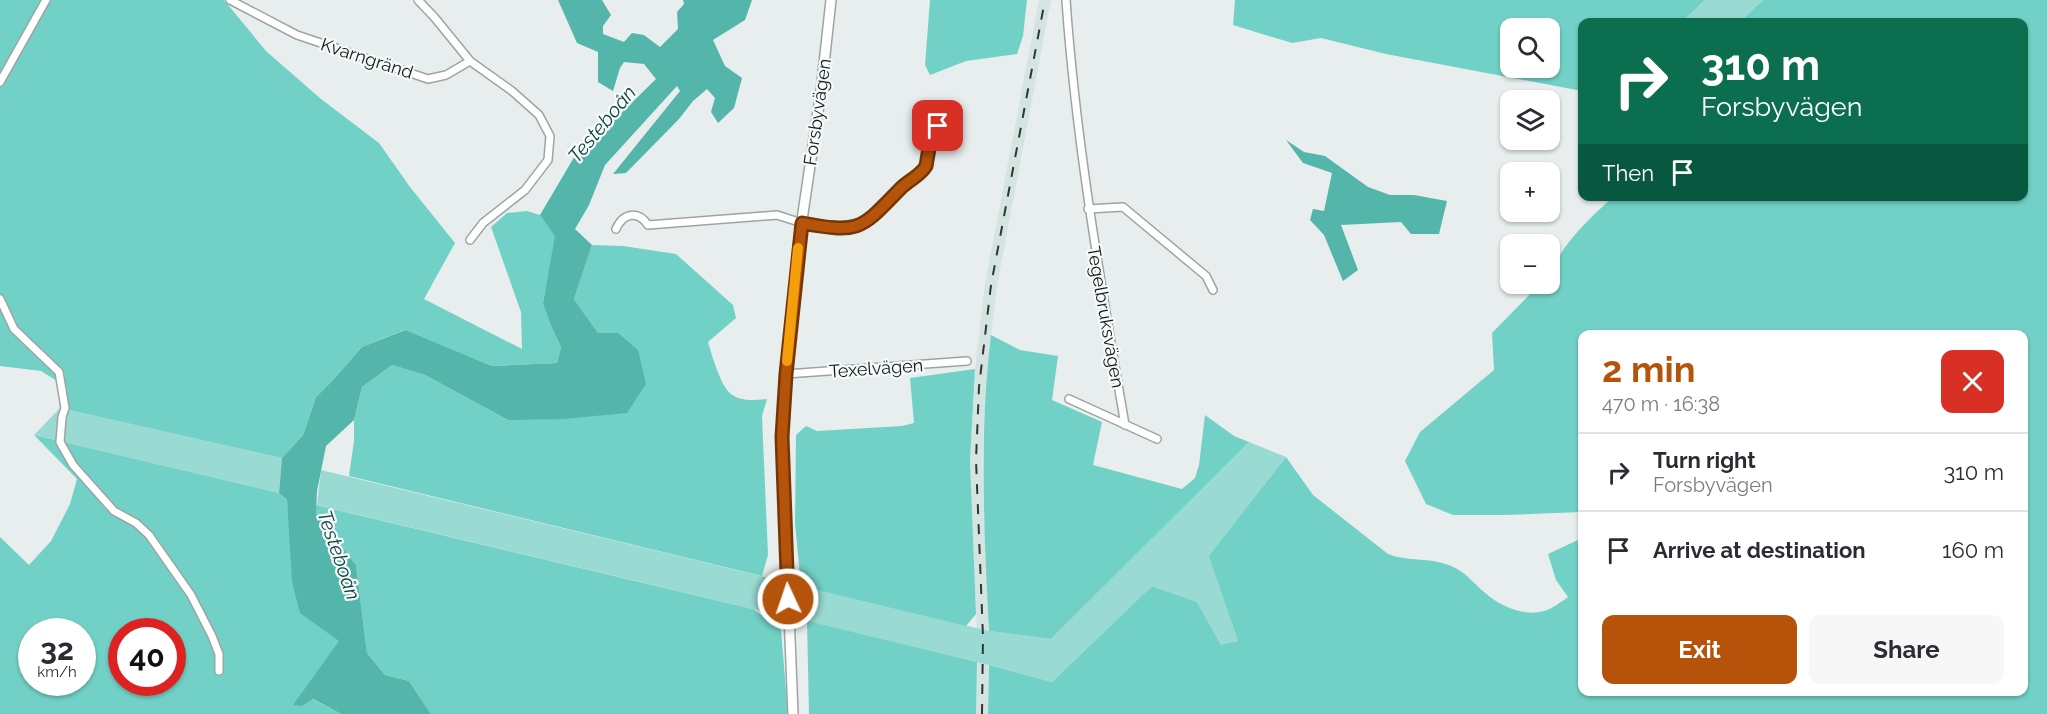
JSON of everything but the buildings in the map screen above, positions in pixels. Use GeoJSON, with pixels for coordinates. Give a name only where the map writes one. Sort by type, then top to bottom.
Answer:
{"type":"FeatureCollection","features":[{"type":"Feature","properties":{"kind":"street"},"geometry":{"type":"LineString","coordinates":[[0,82],[46,0]]}},
{"type":"Feature","properties":{"kind":"street","name":"Kvarngränd"},"geometry":{"type":"LineString","coordinates":[[230,0],[297,35],[428,79],[446,75],[470,61]]}},
{"type":"Feature","properties":{"kind":"street"},"geometry":{"type":"LineString","coordinates":[[418,0],[470,61],[512,91],[539,115],[550,136],[548,160],[531,182],[512,201],[483,223],[470,240]]}},
{"type":"Feature","properties":{"kind":"street","name":"Forsbyvägen"},"geometry":{"type":"LineString","coordinates":[[793,714],[782,448],[786,374],[802,223],[831,0]]}},
{"type":"Feature","properties":{"kind":"street","name":"Tegelbruksvägen"},"geometry":{"type":"LineString","coordinates":[[1066,0],[1069,48],[1088,209],[1125,425]]}},
{"type":"Feature","properties":{"kind":"street"},"geometry":{"type":"LineString","coordinates":[[616,229],[626,216],[635,214],[644,219],[648,225],[777,214],[802,223],[847,229],[864,224],[923,171],[930,145]]}},
{"type":"Feature","properties":{"kind":"street"},"geometry":{"type":"LineString","coordinates":[[1088,209],[1123,207],[1206,276],[1213,290]]}},
{"type":"Feature","properties":{"kind":"street"},"geometry":{"type":"LineString","coordinates":[[0,299],[14,329],[59,372],[65,408],[60,442],[73,465],[114,511],[136,523],[149,535],[191,595],[219,654],[219,671]]}},
{"type":"Feature","properties":{"kind":"street","name":"Texelvägen"},"geometry":{"type":"LineString","coordinates":[[786,374],[967,361]]}},
{"type":"Feature","properties":{"kind":"street"},"geometry":{"type":"LineString","coordinates":[[1069,399],[1157,439]]}},
{"type":"Feature","properties":{"kind":"shaded area"},"geometry":{"type":"Polygon","coordinates":[[[0,0],[224,0],[266,51],[321,99],[379,143],[410,187],[455,243],[424,299],[522,349],[521,312],[491,227],[507,213],[527,211],[540,215],[556,236],[543,302],[561,347],[557,363],[492,366],[404,330],[362,347],[316,397],[303,435],[282,458],[60,408],[57,381],[41,371],[0,366],[0,0]]]}},
{"type":"Feature","properties":{"kind":"shaded area"},"geometry":{"type":"Polygon","coordinates":[[[930,0],[1027,0],[1023,36],[1017,54],[966,61],[930,75],[925,65],[930,0]]]}},
{"type":"Feature","properties":{"kind":"shaded area"},"geometry":{"type":"Polygon","coordinates":[[[1039,0],[1051,0],[997,286],[988,361],[982,460],[989,637],[988,714],[976,714],[977,637],[970,460],[976,360],[985,284],[1039,0]]]}},
{"type":"Feature","properties":{"kind":"shaded area"},"geometry":{"type":"Polygon","coordinates":[[[1235,0],[1705,0],[1686,18],[1578,18],[1578,90],[1513,78],[1560,78],[1560,18],[1500,18],[1500,76],[1386,54],[1321,38],[1292,43],[1233,25],[1235,0]]]}},
{"type":"Feature","properties":{"kind":"shaded area"},"geometry":{"type":"Polygon","coordinates":[[[1705,0],[1763,0],[1744,18],[1686,18],[1705,0]]]}},
{"type":"Feature","properties":{"kind":"shaded area"},"geometry":{"type":"Polygon","coordinates":[[[1763,0],[2047,0],[2047,714],[988,714],[989,665],[1052,682],[1152,586],[1197,602],[1221,645],[1238,641],[1209,556],[1286,457],[1313,495],[1388,554],[1436,561],[1456,568],[1497,602],[1512,609],[1528,613],[1544,611],[1568,597],[1556,580],[1548,554],[1578,540],[1578,696],[2028,696],[2028,330],[1578,330],[1578,512],[1453,515],[1426,504],[1405,461],[1420,432],[1494,370],[1492,333],[1530,294],[1560,294],[1560,255],[1574,236],[1609,201],[2028,201],[2028,18],[1744,18],[1763,0]]]}},
{"type":"Feature","properties":{"kind":"shaded area"},"geometry":{"type":"Polygon","coordinates":[[[592,245],[623,246],[676,254],[733,305],[736,318],[708,342],[720,377],[731,394],[744,399],[767,399],[762,416],[768,555],[762,576],[349,476],[354,441],[354,420],[362,387],[392,365],[425,375],[508,420],[618,334],[598,333],[574,299],[592,245]]]}},
{"type":"Feature","properties":{"kind":"shaded area"},"geometry":{"type":"Polygon","coordinates":[[[991,335],[1020,350],[1058,356],[1052,400],[1102,422],[1093,465],[1182,489],[1195,478],[1199,465],[1205,415],[1234,436],[1249,442],[1051,639],[989,631],[984,520],[984,446],[991,335]]]}},
{"type":"Feature","properties":{"kind":"shaded area"},"geometry":{"type":"Polygon","coordinates":[[[975,369],[970,460],[976,614],[966,626],[801,586],[795,523],[796,435],[806,426],[817,431],[902,426],[914,423],[910,378],[975,369]]]}},
{"type":"Feature","properties":{"kind":"shaded area"},"geometry":{"type":"Polygon","coordinates":[[[60,408],[282,458],[279,493],[34,435],[60,408]]]}},
{"type":"Feature","properties":{"kind":"shaded area"},"geometry":{"type":"Polygon","coordinates":[[[34,435],[279,493],[287,500],[292,555],[340,641],[302,706],[312,699],[341,714],[0,714],[0,537],[29,565],[51,541],[70,504],[77,479],[34,435]]]}},
{"type":"Feature","properties":{"kind":"shaded area"},"geometry":{"type":"Polygon","coordinates":[[[1249,442],[1286,457],[1210,556],[1238,641],[1221,646],[1197,602],[1152,586],[1052,682],[317,505],[321,470],[989,631],[1051,639],[1249,442]]]}},
{"type":"Feature","properties":{"kind":"shaded area"},"geometry":{"type":"Polygon","coordinates":[[[316,505],[753,609],[781,630],[788,714],[431,714],[409,681],[385,675],[367,653],[356,565],[316,513],[316,505]]]}},
{"type":"Feature","properties":{"kind":"shaded area"},"geometry":{"type":"Polygon","coordinates":[[[807,621],[977,662],[976,714],[809,714],[807,621]]]}},
{"type":"Feature","properties":{"kind":"water","name":"Testeboån"},"geometry":{"type":"Polygon","coordinates":[[[558,0],[602,0],[611,15],[603,26],[603,34],[624,42],[632,33],[644,35],[660,47],[678,29],[677,12],[684,4],[683,0],[752,0],[745,20],[713,40],[725,66],[742,78],[734,108],[718,123],[711,112],[715,98],[707,89],[626,173],[613,174],[680,91],[677,86],[605,165],[589,205],[575,229],[592,245],[574,299],[598,333],[618,333],[638,350],[646,384],[627,413],[563,419],[508,420],[425,375],[392,365],[362,387],[354,420],[326,446],[317,491],[316,513],[356,565],[367,653],[385,675],[409,681],[431,714],[341,714],[313,699],[302,706],[293,705],[339,641],[300,613],[292,582],[287,500],[279,493],[282,458],[303,435],[316,397],[362,347],[405,330],[492,366],[557,363],[561,347],[543,303],[555,236],[540,215],[586,137],[608,126],[656,79],[644,64],[624,62],[613,91],[598,82],[598,52],[577,43],[558,0]]]}},
{"type":"Feature","properties":{"kind":"water"},"geometry":{"type":"Polygon","coordinates":[[[1286,140],[1304,152],[1325,156],[1368,187],[1390,195],[1414,195],[1447,201],[1439,234],[1411,234],[1401,222],[1341,225],[1358,270],[1343,281],[1324,235],[1310,220],[1313,209],[1324,211],[1332,173],[1303,163],[1286,140]]]}},
{"type":"Feature","properties":{"kind":"railway"},"geometry":{"type":"LineString","coordinates":[[982,714],[983,637],[976,460],[979,387],[991,285],[1045,0]]}},
{"type":"Feature","properties":{"kind":"slow traffic"},"geometry":{"type":"LineString","coordinates":[[787,361],[798,248]]}},
{"type":"Feature","properties":{"kind":"route"},"geometry":{"type":"LineString","coordinates":[[788,599],[782,437],[786,374],[802,223],[847,229],[864,224],[923,171],[926,166],[932,131],[938,126]]}}]}
